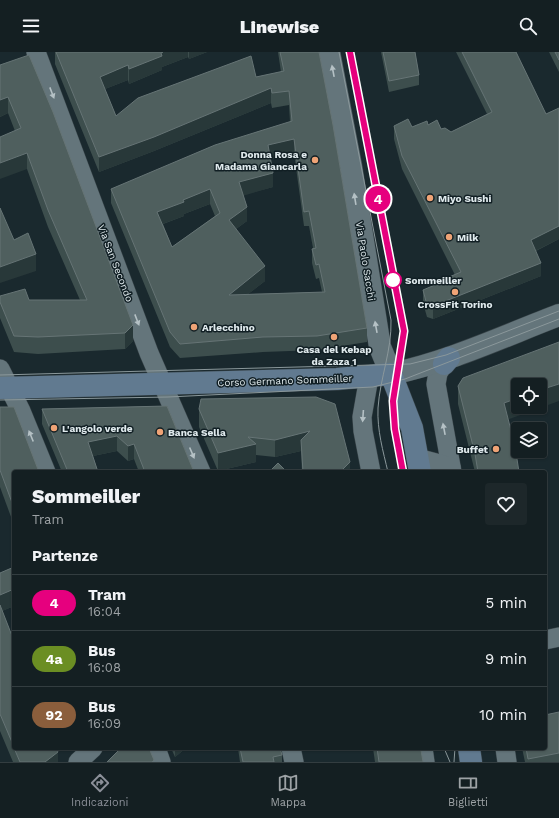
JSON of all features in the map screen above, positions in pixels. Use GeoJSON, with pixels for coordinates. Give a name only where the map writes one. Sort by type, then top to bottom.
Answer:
{"type":"FeatureCollection","features":[{"type":"Feature","properties":{"kind":"main road","name":"Corso Germano Sommeiller"},"geometry":{"type":"LineString","coordinates":[[3,382],[162,384],[369,377],[389,369]]}},
{"type":"Feature","properties":{"kind":"main road"},"geometry":{"type":"LineString","coordinates":[[389,369],[412,428],[419,465]]}},
{"type":"Feature","properties":{"kind":"main road"},"geometry":{"type":"LineString","coordinates":[[469,750],[471,762]]}},
{"type":"Feature","properties":{"kind":"street","name":"Via Paolo Sacchi"},"geometry":{"type":"LineString","coordinates":[[329,52],[350,166],[380,347],[389,369]]}},
{"type":"Feature","properties":{"kind":"street"},"geometry":{"type":"LineString","coordinates":[[19,64],[42,54]]}},
{"type":"Feature","properties":{"kind":"street","name":"Via San Secondo"},"geometry":{"type":"LineString","coordinates":[[42,54],[162,384],[200,470]]}},
{"type":"Feature","properties":{"kind":"street","name":"Corso Germano Sommeiller"},"geometry":{"type":"LineString","coordinates":[[389,369],[418,369],[447,361],[559,315]]}},
{"type":"Feature","properties":{"kind":"street"},"geometry":{"type":"LineString","coordinates":[[419,465],[452,469],[436,384],[438,373],[447,361]]}},
{"type":"Feature","properties":{"kind":"street"},"geometry":{"type":"LineString","coordinates":[[369,377],[362,424],[371,470]]}},
{"type":"Feature","properties":{"kind":"street"},"geometry":{"type":"LineString","coordinates":[[3,382],[21,411],[45,470]]}},
{"type":"Feature","properties":{"kind":"street"},"geometry":{"type":"LineString","coordinates":[[547,640],[559,637]]}},
{"type":"Feature","properties":{"kind":"street"},"geometry":{"type":"LineString","coordinates":[[78,762],[91,750]]}},
{"type":"Feature","properties":{"kind":"street"},"geometry":{"type":"LineString","coordinates":[[157,750],[161,762]]}},
{"type":"Feature","properties":{"kind":"street"},"geometry":{"type":"LineString","coordinates":[[291,750],[294,762]]}},
{"type":"Feature","properties":{"kind":"street"},"geometry":{"type":"LineString","coordinates":[[423,750],[426,762]]}},
{"type":"Feature","properties":{"kind":"street"},"geometry":{"type":"LineString","coordinates":[[505,750],[507,762]]}},
{"type":"Feature","properties":{"kind":"building"},"geometry":{"type":"Polygon","coordinates":[[[56,52],[163,52],[161,53],[162,56],[129,69],[128,65],[100,77],[116,116],[138,98],[251,56],[256,77],[284,71],[280,52],[319,52],[333,125],[367,328],[317,336],[263,337],[180,344],[170,332],[111,189],[215,145],[292,121],[289,91],[272,93],[271,88],[154,137],[99,157],[56,52]],[[294,139],[268,145],[273,173],[239,182],[247,207],[229,220],[265,266],[229,295],[325,292],[319,264],[316,265],[312,249],[316,248],[309,211],[304,212],[294,139]],[[210,189],[183,200],[184,202],[157,212],[172,247],[220,213],[210,189]]]}},
{"type":"Feature","properties":{"kind":"building"},"geometry":{"type":"Polygon","coordinates":[[[383,52],[415,52],[419,75],[389,81],[383,52]]]}},
{"type":"Feature","properties":{"kind":"building"},"geometry":{"type":"Polygon","coordinates":[[[462,52],[516,52],[546,114],[559,108],[559,226],[531,240],[541,263],[433,306],[427,305],[423,290],[461,272],[402,156],[394,126],[408,119],[412,127],[427,121],[428,125],[437,120],[441,129],[445,128],[451,132],[492,112],[462,52]]]}},
{"type":"Feature","properties":{"kind":"building"},"geometry":{"type":"Polygon","coordinates":[[[555,52],[559,52],[559,60],[555,52]]]}},
{"type":"Feature","properties":{"kind":"building"},"geometry":{"type":"Polygon","coordinates":[[[29,55],[53,112],[133,325],[125,333],[38,337],[14,336],[0,302],[0,296],[25,289],[29,300],[87,300],[48,210],[27,153],[0,163],[0,137],[21,128],[8,97],[0,100],[0,65],[29,55]]]}},
{"type":"Feature","properties":{"kind":"building"},"geometry":{"type":"Polygon","coordinates":[[[0,208],[14,240],[28,233],[36,254],[0,267],[0,208]]]}},
{"type":"Feature","properties":{"kind":"building"},"geometry":{"type":"Polygon","coordinates":[[[559,342],[559,384],[547,388],[547,378],[511,378],[511,400],[504,403],[511,430],[511,458],[517,458],[519,470],[478,470],[458,386],[463,378],[559,342]]]}},
{"type":"Feature","properties":{"kind":"building"},"geometry":{"type":"Polygon","coordinates":[[[316,397],[335,404],[350,462],[342,470],[303,470],[301,440],[310,431],[275,440],[248,437],[256,444],[218,453],[199,409],[201,399],[316,397]]]}},
{"type":"Feature","properties":{"kind":"building"},"geometry":{"type":"Polygon","coordinates":[[[167,406],[193,470],[144,470],[134,444],[128,446],[117,436],[88,442],[97,470],[67,470],[42,409],[167,406]]]}},
{"type":"Feature","properties":{"kind":"building"},"geometry":{"type":"Polygon","coordinates":[[[0,407],[14,407],[38,470],[12,470],[12,503],[0,470],[0,407]]]}},
{"type":"Feature","properties":{"kind":"building"},"geometry":{"type":"Polygon","coordinates":[[[278,463],[285,470],[271,470],[278,463]]]}},
{"type":"Feature","properties":{"kind":"building"},"geometry":{"type":"Polygon","coordinates":[[[12,568],[12,590],[0,595],[0,573],[12,568]]]}},
{"type":"Feature","properties":{"kind":"building"},"geometry":{"type":"Polygon","coordinates":[[[0,605],[12,636],[12,742],[0,714],[0,605]]]}},
{"type":"Feature","properties":{"kind":"building"},"geometry":{"type":"Polygon","coordinates":[[[559,712],[559,753],[528,759],[526,750],[547,750],[547,715],[559,712]]]}},
{"type":"Feature","properties":{"kind":"building"},"geometry":{"type":"Polygon","coordinates":[[[15,750],[57,750],[58,752],[45,762],[20,762],[15,750]]]}},
{"type":"Feature","properties":{"kind":"building"},"geometry":{"type":"Polygon","coordinates":[[[119,750],[150,750],[154,760],[152,762],[107,762],[119,750]]]}},
{"type":"Feature","properties":{"kind":"building"},"geometry":{"type":"Polygon","coordinates":[[[240,750],[281,750],[282,755],[273,757],[274,762],[243,762],[240,750]]]}},
{"type":"Feature","properties":{"kind":"building"},"geometry":{"type":"Polygon","coordinates":[[[377,750],[421,750],[423,762],[379,762],[377,750]]]}},
{"type":"Feature","properties":{"kind":"tram line"},"geometry":{"type":"LineString","coordinates":[[339,52],[391,320],[390,342],[378,408],[379,432],[388,470]]}},
{"type":"Feature","properties":{"kind":"tram line"},"geometry":{"type":"LineString","coordinates":[[350,52],[404,331],[393,401],[395,429],[403,470]]}},
{"type":"Feature","properties":{"kind":"tram line","name":"4"},"geometry":{"type":"LineString","coordinates":[[350,52],[404,331],[393,401],[395,429],[403,470]]}},
{"type":"Feature","properties":{"kind":"tram line"},"geometry":{"type":"LineString","coordinates":[[0,375],[410,364],[446,355],[559,311]]}},
{"type":"Feature","properties":{"kind":"tram line"},"geometry":{"type":"LineString","coordinates":[[0,400],[168,397],[373,387],[405,379],[559,319]]}},
{"type":"Feature","properties":{"kind":"tram line"},"geometry":{"type":"LineString","coordinates":[[445,750],[450,762]]}},
{"type":"Feature","properties":{"kind":"tram line"},"geometry":{"type":"LineString","coordinates":[[454,762],[455,750]]}},
{"type":"Feature","properties":{"kind":"place","name":"Donna Rosa e Madama Giancarla"},"geometry":{"type":"Point","coordinates":[315,160]}},
{"type":"Feature","properties":{"kind":"place","name":"Miyo Sushi"},"geometry":{"type":"Point","coordinates":[430,198]}},
{"type":"Feature","properties":{"kind":"place","name":"Milk"},"geometry":{"type":"Point","coordinates":[449,237]}},
{"type":"Feature","properties":{"kind":"place","name":"Sommeiller"},"geometry":{"type":"Point","coordinates":[393,280]}},
{"type":"Feature","properties":{"kind":"place","name":"CrossFit Torino"},"geometry":{"type":"Point","coordinates":[455,292]}},
{"type":"Feature","properties":{"kind":"place","name":"Arlecchino"},"geometry":{"type":"Point","coordinates":[194,327]}},
{"type":"Feature","properties":{"kind":"place","name":"Casa del Kebap da Zaza 1"},"geometry":{"type":"Point","coordinates":[334,337]}},
{"type":"Feature","properties":{"kind":"place","name":"L'angolo verde"},"geometry":{"type":"Point","coordinates":[54,428]}},
{"type":"Feature","properties":{"kind":"place","name":"Banca Sella"},"geometry":{"type":"Point","coordinates":[160,432]}},
{"type":"Feature","properties":{"kind":"place","name":"Buffet"},"geometry":{"type":"Point","coordinates":[496,449]}}]}
